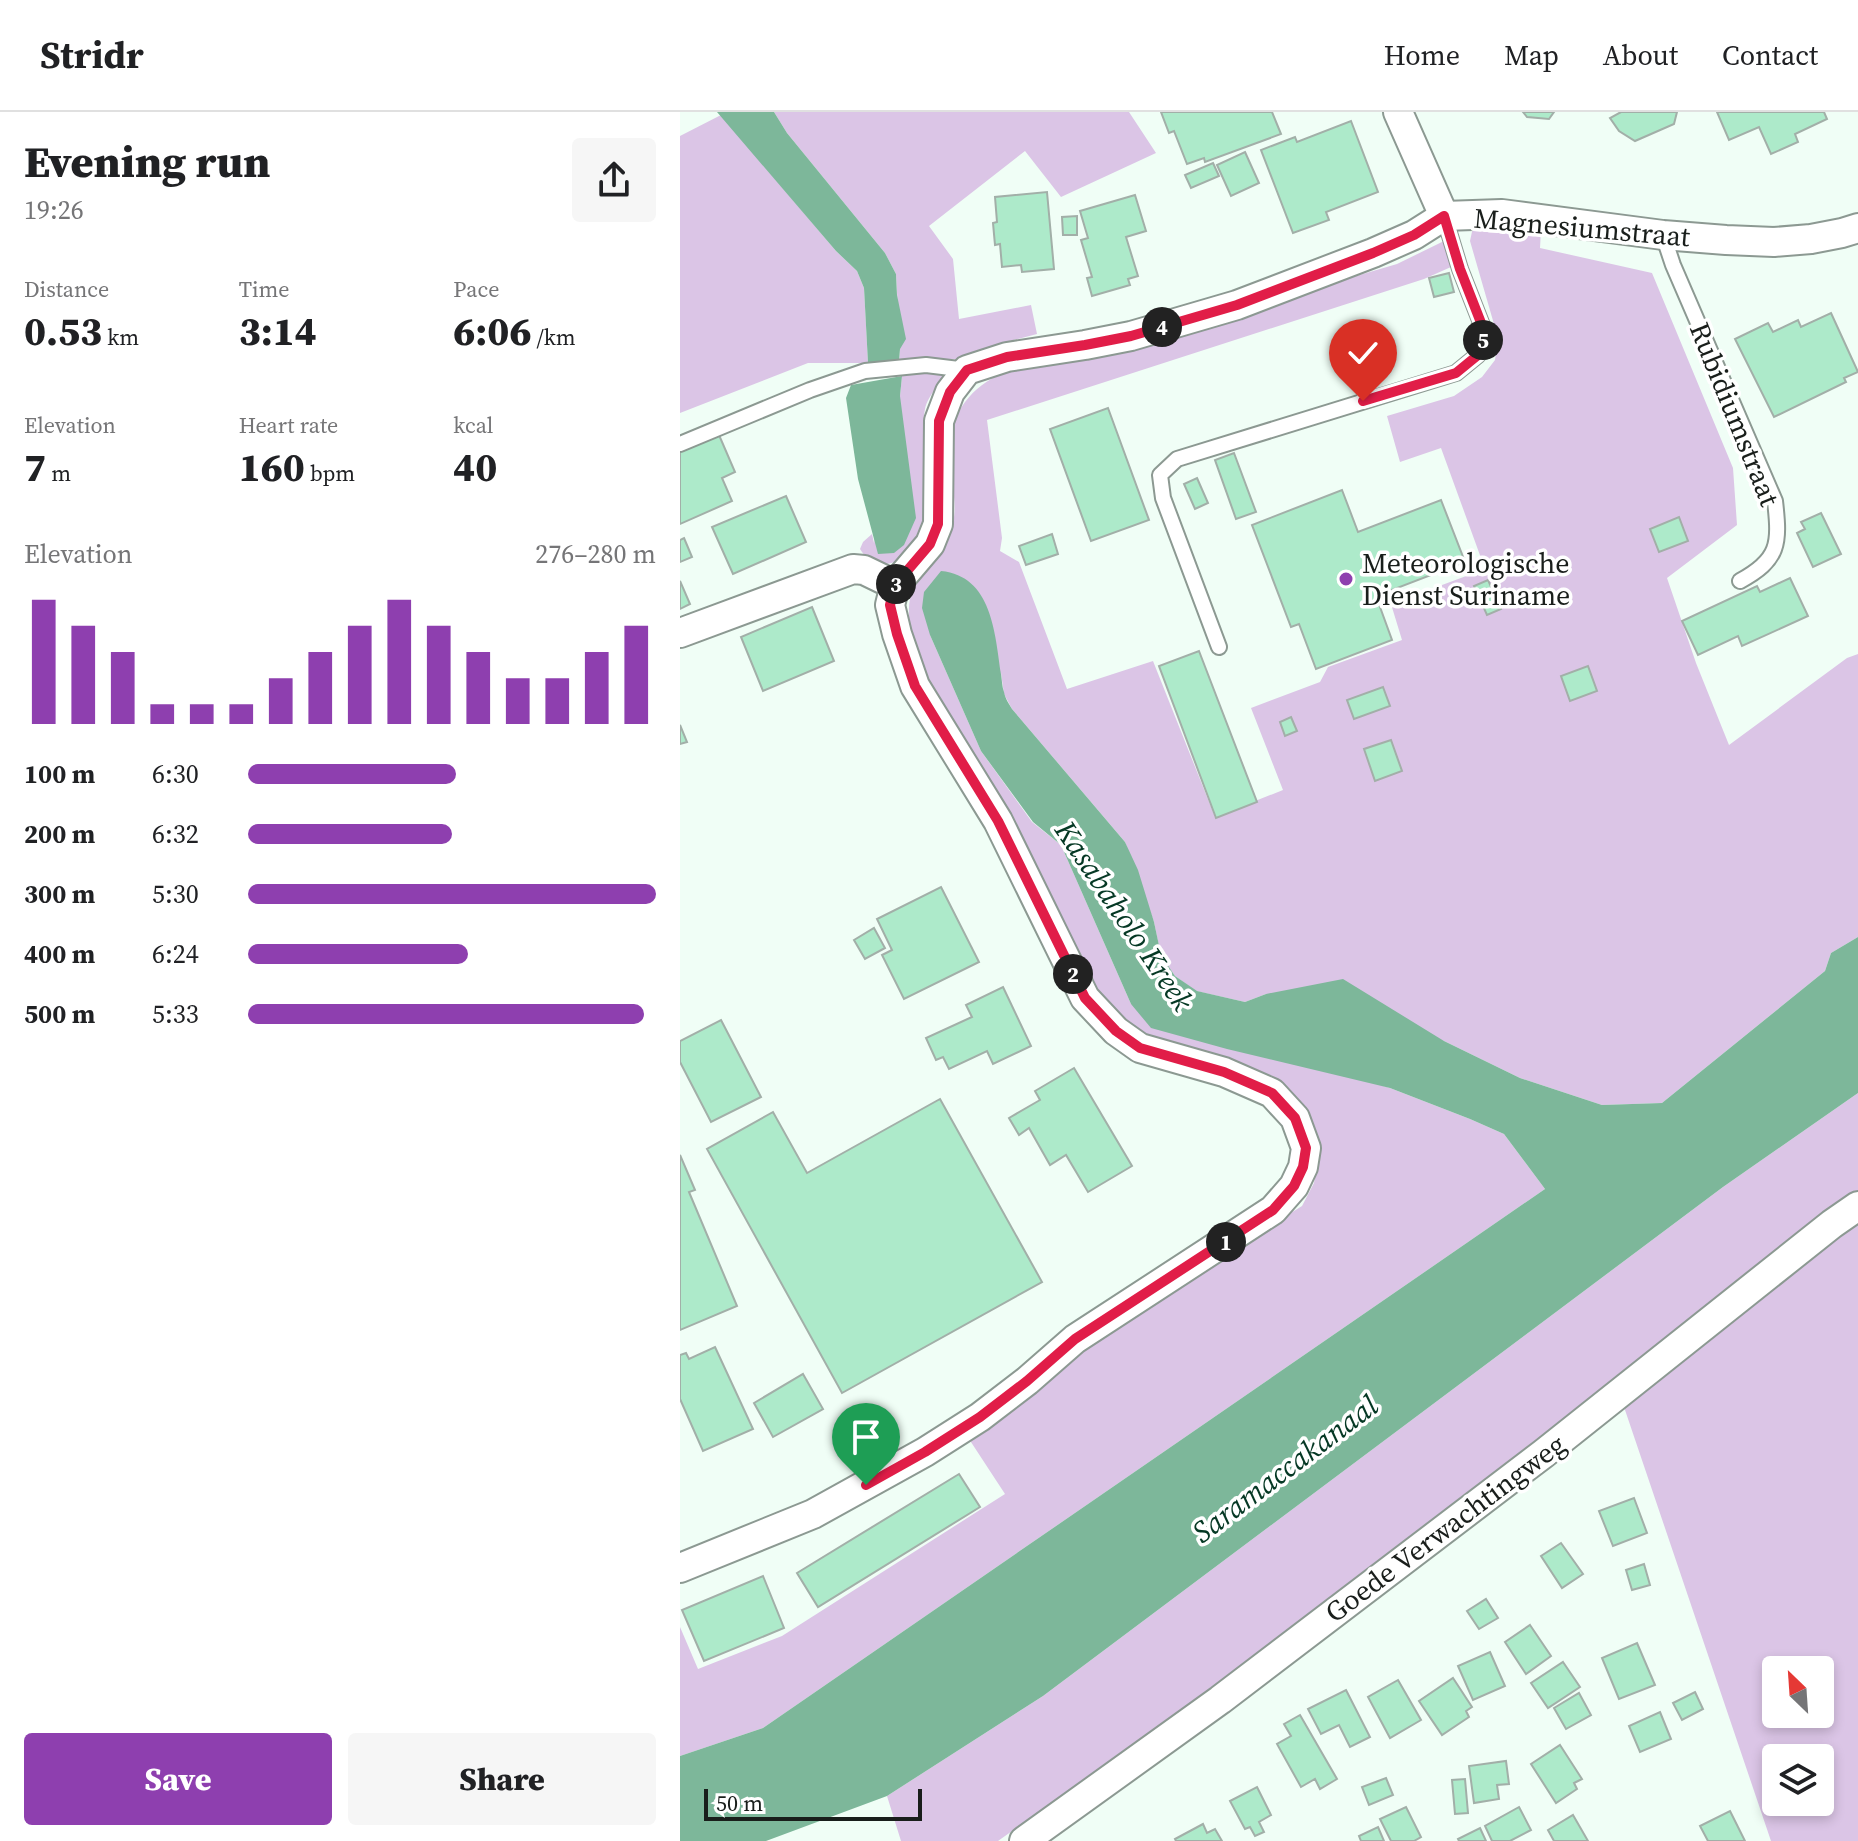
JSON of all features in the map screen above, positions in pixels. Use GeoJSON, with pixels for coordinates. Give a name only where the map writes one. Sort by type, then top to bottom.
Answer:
{"type":"FeatureCollection","features":[{"type":"Feature","properties":{"kind":"street"},"geometry":{"type":"LineString","coordinates":[[1398,112],[1444,216]]}},
{"type":"Feature","properties":{"kind":"street","name":"Magnesiumstraat"},"geometry":{"type":"LineString","coordinates":[[967,370],[1007,357],[1131,336],[1237,305],[1387,247],[1444,216],[1502,214],[1663,235],[1774,242],[1811,239],[1858,228]]}},
{"type":"Feature","properties":{"kind":"street"},"geometry":{"type":"LineString","coordinates":[[680,1568],[813,1514],[925,1452],[980,1417],[1075,1339],[1273,1210],[1294,1186],[1303,1167],[1306,1148],[1295,1118],[1272,1093],[1224,1072],[1140,1048],[1116,1031],[1085,998],[998,821],[915,686],[890,605],[895,585],[930,544],[938,524],[939,421],[950,392],[967,370]]}},
{"type":"Feature","properties":{"kind":"street"},"geometry":{"type":"LineString","coordinates":[[680,633],[853,569],[864,570],[895,585]]}},
{"type":"Feature","properties":{"kind":"street","name":"Goede Verwachtingweg"},"geometry":{"type":"LineString","coordinates":[[1024,1841],[1220,1700],[1518,1473],[1858,1206]]}},
{"type":"Feature","properties":{"kind":"lane"},"geometry":{"type":"LineString","coordinates":[[1219,647],[1163,498],[1160,475],[1177,459],[1456,373],[1478,355],[1485,333],[1460,269],[1444,216]]}},
{"type":"Feature","properties":{"kind":"lane","name":"Rubidiumstraat"},"geometry":{"type":"LineString","coordinates":[[1663,235],[1673,265],[1775,501],[1776,537],[1772,556],[1760,570],[1740,581]]}},
{"type":"Feature","properties":{"kind":"lane"},"geometry":{"type":"LineString","coordinates":[[680,444],[810,390],[865,371],[926,365],[967,370]]}},
{"type":"Feature","properties":{"kind":"shaded area"},"geometry":{"type":"Polygon","coordinates":[[[774,112],[1129,112],[1156,153],[1061,197],[1025,151],[929,226],[953,259],[959,319],[1031,305],[1037,334],[956,359],[904,363],[899,361],[896,274],[885,253],[787,133],[774,112]]]}},
{"type":"Feature","properties":{"kind":"shaded area"},"geometry":{"type":"Polygon","coordinates":[[[721,115],[836,251],[857,271],[864,288],[868,363],[808,363],[680,413],[680,136],[721,115]]]}},
{"type":"Feature","properties":{"kind":"shaded area"},"geometry":{"type":"Polygon","coordinates":[[[1485,221],[1541,230],[1540,248],[1652,273],[1733,468],[1737,525],[1667,578],[1729,745],[1847,658],[1858,654],[1858,937],[1831,953],[1825,971],[1662,1103],[1602,1105],[1520,1078],[1444,1041],[1266,994],[1245,1002],[1196,991],[1175,976],[1161,956],[1154,922],[1125,842],[1012,709],[1004,694],[1001,673],[930,635],[981,751],[1032,822],[1061,845],[1131,1004],[1390,1088],[1504,1134],[1545,1189],[763,1728],[680,1756],[680,1627],[698,1669],[782,1636],[1005,1494],[969,1439],[1122,1319],[1302,1206],[1314,1183],[1319,1149],[1308,1118],[1149,1042],[1121,1022],[1096,992],[918,664],[909,622],[910,600],[917,580],[947,539],[953,523],[951,442],[956,417],[977,389],[1009,370],[1265,307],[1397,264],[1444,241],[1451,267],[1424,279],[987,420],[1002,538],[1000,551],[1019,562],[1067,689],[1153,661],[1215,817],[1283,790],[1251,708],[1320,682],[1328,667],[1402,640],[1391,604],[1485,569],[1441,448],[1400,462],[1387,416],[1454,396],[1482,377],[1495,360],[1498,338],[1470,241],[1473,227],[1485,221]]]}},
{"type":"Feature","properties":{"kind":"shaded area"},"geometry":{"type":"Polygon","coordinates":[[[944,372],[929,398],[923,423],[924,526],[918,540],[900,559],[888,564],[874,562],[860,549],[872,534],[874,543],[902,376],[944,372]]]}},
{"type":"Feature","properties":{"kind":"shaded area"},"geometry":{"type":"Polygon","coordinates":[[[1858,1093],[1858,1192],[1273,1646],[998,1841],[901,1841],[887,1796],[1043,1696],[1723,1187],[1858,1093]]]}},
{"type":"Feature","properties":{"kind":"shaded area"},"geometry":{"type":"Polygon","coordinates":[[[1858,1220],[1858,1841],[1771,1841],[1763,1816],[1834,1816],[1834,1744],[1762,1744],[1762,1814],[1624,1407],[1858,1220]]]}},
{"type":"Feature","properties":{"kind":"water"},"geometry":{"type":"Polygon","coordinates":[[[717,112],[774,112],[787,133],[885,253],[896,274],[906,339],[900,349],[899,361],[868,363],[864,288],[857,271],[836,251],[717,112]]]}},
{"type":"Feature","properties":{"kind":"water"},"geometry":{"type":"Polygon","coordinates":[[[902,376],[900,396],[916,518],[904,545],[894,553],[878,554],[858,479],[846,398],[851,385],[902,376]]]}},
{"type":"Feature","properties":{"kind":"water"},"geometry":{"type":"Polygon","coordinates":[[[941,571],[958,575],[971,583],[981,595],[993,625],[1007,701],[1125,842],[1138,870],[1161,955],[1175,976],[1197,991],[1245,1002],[1266,994],[1343,979],[1444,1041],[1520,1078],[1602,1105],[1662,1103],[1825,971],[1831,953],[1858,937],[1858,1093],[1723,1187],[1043,1696],[887,1796],[766,1841],[680,1841],[680,1756],[763,1728],[1545,1189],[1504,1134],[1470,1119],[1390,1088],[1151,1028],[1131,1004],[1061,845],[1033,822],[981,751],[930,635],[922,608],[924,592],[941,571]]]}},
{"type":"Feature","properties":{"kind":"building"},"geometry":{"type":"Polygon","coordinates":[[[1161,112],[1272,112],[1281,134],[1205,162],[1204,158],[1187,164],[1174,131],[1169,133],[1161,112]]]}},
{"type":"Feature","properties":{"kind":"building"},"geometry":{"type":"Polygon","coordinates":[[[1523,112],[1554,112],[1549,119],[1527,117],[1523,112]]]}},
{"type":"Feature","properties":{"kind":"building"},"geometry":{"type":"Polygon","coordinates":[[[1621,112],[1677,112],[1674,124],[1635,141],[1619,131],[1610,118],[1621,112]]]}},
{"type":"Feature","properties":{"kind":"building"},"geometry":{"type":"Polygon","coordinates":[[[1717,112],[1824,112],[1827,119],[1795,134],[1798,142],[1771,154],[1759,127],[1729,140],[1717,112]]]}},
{"type":"Feature","properties":{"kind":"building"},"geometry":{"type":"Polygon","coordinates":[[[1351,121],[1378,192],[1326,212],[1329,220],[1293,233],[1261,150],[1295,137],[1297,142],[1351,121]]]}},
{"type":"Feature","properties":{"kind":"building"},"geometry":{"type":"Polygon","coordinates":[[[1245,152],[1259,183],[1231,196],[1217,165],[1245,152]]]}},
{"type":"Feature","properties":{"kind":"building"},"geometry":{"type":"Polygon","coordinates":[[[1213,163],[1219,176],[1191,188],[1185,175],[1213,163]]]}},
{"type":"Feature","properties":{"kind":"building"},"geometry":{"type":"Polygon","coordinates":[[[1047,192],[1054,269],[1022,272],[1021,265],[1002,267],[1000,244],[995,245],[995,197],[1047,192]]]}},
{"type":"Feature","properties":{"kind":"building"},"geometry":{"type":"Polygon","coordinates":[[[1135,195],[1146,231],[1126,237],[1138,276],[1128,279],[1130,285],[1092,296],[1087,278],[1092,277],[1081,240],[1088,238],[1080,211],[1135,195]]]}},
{"type":"Feature","properties":{"kind":"building"},"geometry":{"type":"Polygon","coordinates":[[[1077,216],[1077,235],[1063,235],[1062,217],[1077,216]]]}},
{"type":"Feature","properties":{"kind":"building"},"geometry":{"type":"Polygon","coordinates":[[[1449,273],[1454,292],[1434,297],[1429,278],[1449,273]]]}},
{"type":"Feature","properties":{"kind":"building"},"geometry":{"type":"Polygon","coordinates":[[[1831,313],[1858,372],[1844,378],[1846,382],[1774,417],[1735,339],[1768,323],[1773,332],[1798,320],[1801,327],[1831,313]]]}},
{"type":"Feature","properties":{"kind":"building"},"geometry":{"type":"Polygon","coordinates":[[[1108,408],[1149,520],[1091,541],[1050,429],[1108,408]]]}},
{"type":"Feature","properties":{"kind":"building"},"geometry":{"type":"Polygon","coordinates":[[[719,435],[735,472],[722,478],[732,501],[680,524],[680,452],[719,435]]]}},
{"type":"Feature","properties":{"kind":"building"},"geometry":{"type":"Polygon","coordinates":[[[1234,453],[1256,512],[1236,519],[1215,460],[1234,453]]]}},
{"type":"Feature","properties":{"kind":"building"},"geometry":{"type":"Polygon","coordinates":[[[1197,478],[1208,503],[1195,509],[1184,484],[1197,478]]]}},
{"type":"Feature","properties":{"kind":"building","name":"Meteorologische Dienst Suriname"},"geometry":{"type":"Polygon","coordinates":[[[1342,490],[1358,532],[1441,500],[1465,562],[1376,596],[1392,640],[1316,669],[1299,624],[1291,627],[1252,525],[1342,490]]]}},
{"type":"Feature","properties":{"kind":"building"},"geometry":{"type":"Polygon","coordinates":[[[786,496],[806,542],[733,574],[712,527],[786,496]]]}},
{"type":"Feature","properties":{"kind":"building"},"geometry":{"type":"Polygon","coordinates":[[[1821,513],[1841,554],[1813,567],[1797,533],[1805,529],[1801,522],[1821,513]]]}},
{"type":"Feature","properties":{"kind":"building"},"geometry":{"type":"Polygon","coordinates":[[[1679,517],[1688,541],[1659,552],[1650,529],[1679,517]]]}},
{"type":"Feature","properties":{"kind":"building"},"geometry":{"type":"Polygon","coordinates":[[[1052,534],[1058,554],[1026,565],[1019,546],[1052,534]]]}},
{"type":"Feature","properties":{"kind":"building"},"geometry":{"type":"Polygon","coordinates":[[[684,538],[692,557],[680,562],[680,540],[684,538]]]}},
{"type":"Feature","properties":{"kind":"building"},"geometry":{"type":"Polygon","coordinates":[[[1790,578],[1808,616],[1742,646],[1738,636],[1698,655],[1682,621],[1757,586],[1760,592],[1790,578]]]}},
{"type":"Feature","properties":{"kind":"building"},"geometry":{"type":"Polygon","coordinates":[[[1488,580],[1501,609],[1487,615],[1474,586],[1488,580]]]}},
{"type":"Feature","properties":{"kind":"building"},"geometry":{"type":"Polygon","coordinates":[[[680,581],[690,604],[680,609],[680,581]]]}},
{"type":"Feature","properties":{"kind":"building"},"geometry":{"type":"Polygon","coordinates":[[[812,607],[834,661],[763,691],[741,637],[812,607]]]}},
{"type":"Feature","properties":{"kind":"building"},"geometry":{"type":"Polygon","coordinates":[[[1199,651],[1257,802],[1216,818],[1159,666],[1199,651]]]}},
{"type":"Feature","properties":{"kind":"building"},"geometry":{"type":"Polygon","coordinates":[[[1588,666],[1597,691],[1570,701],[1561,676],[1588,666]]]}},
{"type":"Feature","properties":{"kind":"building"},"geometry":{"type":"Polygon","coordinates":[[[1383,687],[1390,706],[1354,719],[1347,700],[1383,687]]]}},
{"type":"Feature","properties":{"kind":"building"},"geometry":{"type":"Polygon","coordinates":[[[1291,717],[1297,731],[1285,736],[1280,722],[1291,717]]]}},
{"type":"Feature","properties":{"kind":"building"},"geometry":{"type":"Polygon","coordinates":[[[680,725],[687,742],[680,744],[680,725]]]}},
{"type":"Feature","properties":{"kind":"building"},"geometry":{"type":"Polygon","coordinates":[[[1391,740],[1402,771],[1375,781],[1364,749],[1391,740]]]}},
{"type":"Feature","properties":{"kind":"building"},"geometry":{"type":"Polygon","coordinates":[[[941,887],[979,962],[904,999],[882,955],[892,950],[877,919],[941,887]]]}},
{"type":"Feature","properties":{"kind":"building"},"geometry":{"type":"Polygon","coordinates":[[[874,928],[885,948],[865,959],[854,940],[874,928]]]}},
{"type":"Feature","properties":{"kind":"building"},"geometry":{"type":"Polygon","coordinates":[[[1003,987],[1031,1046],[993,1064],[987,1051],[949,1069],[943,1057],[936,1060],[926,1038],[972,1017],[966,1005],[1003,987]]]}},
{"type":"Feature","properties":{"kind":"building"},"geometry":{"type":"Polygon","coordinates":[[[721,1020],[761,1097],[711,1122],[680,1062],[680,1041],[721,1020]]]}},
{"type":"Feature","properties":{"kind":"building"},"geometry":{"type":"Polygon","coordinates":[[[1074,1068],[1132,1166],[1088,1192],[1066,1155],[1050,1165],[1029,1128],[1019,1135],[1009,1118],[1040,1100],[1035,1091],[1074,1068]]]}},
{"type":"Feature","properties":{"kind":"building"},"geometry":{"type":"Polygon","coordinates":[[[940,1099],[1042,1282],[842,1393],[707,1149],[773,1112],[807,1173],[940,1099]]]}},
{"type":"Feature","properties":{"kind":"building"},"geometry":{"type":"Polygon","coordinates":[[[680,1155],[695,1190],[689,1192],[737,1306],[680,1330],[680,1155]]]}},
{"type":"Feature","properties":{"kind":"building"},"geometry":{"type":"Polygon","coordinates":[[[715,1347],[753,1429],[703,1451],[680,1399],[680,1355],[686,1353],[689,1359],[715,1347]]]}},
{"type":"Feature","properties":{"kind":"building"},"geometry":{"type":"Polygon","coordinates":[[[803,1374],[823,1409],[773,1437],[754,1403],[803,1374]]]}},
{"type":"Feature","properties":{"kind":"building"},"geometry":{"type":"Polygon","coordinates":[[[959,1474],[980,1507],[818,1607],[797,1573],[959,1474]]]}},
{"type":"Feature","properties":{"kind":"building"},"geometry":{"type":"Polygon","coordinates":[[[1634,1498],[1647,1533],[1613,1546],[1599,1511],[1634,1498]]]}},
{"type":"Feature","properties":{"kind":"building"},"geometry":{"type":"Polygon","coordinates":[[[1561,1543],[1583,1574],[1562,1588],[1541,1556],[1561,1543]]]}},
{"type":"Feature","properties":{"kind":"building"},"geometry":{"type":"Polygon","coordinates":[[[1644,1564],[1650,1585],[1632,1590],[1626,1570],[1644,1564]]]}},
{"type":"Feature","properties":{"kind":"building"},"geometry":{"type":"Polygon","coordinates":[[[763,1576],[784,1628],[704,1661],[682,1610],[763,1576]]]}},
{"type":"Feature","properties":{"kind":"building"},"geometry":{"type":"Polygon","coordinates":[[[1486,1599],[1498,1618],[1479,1629],[1467,1611],[1486,1599]]]}},
{"type":"Feature","properties":{"kind":"building"},"geometry":{"type":"Polygon","coordinates":[[[1530,1625],[1551,1656],[1526,1674],[1505,1642],[1530,1625]]]}},
{"type":"Feature","properties":{"kind":"building"},"geometry":{"type":"Polygon","coordinates":[[[1637,1643],[1655,1685],[1619,1699],[1602,1658],[1637,1643]]]}},
{"type":"Feature","properties":{"kind":"building"},"geometry":{"type":"Polygon","coordinates":[[[1490,1652],[1505,1686],[1473,1700],[1458,1666],[1490,1652]]]}},
{"type":"Feature","properties":{"kind":"building"},"geometry":{"type":"Polygon","coordinates":[[[1563,1662],[1580,1687],[1548,1708],[1531,1683],[1563,1662]]]}},
{"type":"Feature","properties":{"kind":"building"},"geometry":{"type":"Polygon","coordinates":[[[1453,1678],[1472,1707],[1466,1711],[1469,1717],[1442,1735],[1419,1701],[1453,1678]]]}},
{"type":"Feature","properties":{"kind":"building"},"geometry":{"type":"Polygon","coordinates":[[[1398,1680],[1421,1720],[1390,1738],[1368,1697],[1398,1680]]]}},
{"type":"Feature","properties":{"kind":"building"},"geometry":{"type":"Polygon","coordinates":[[[1346,1690],[1370,1737],[1350,1747],[1339,1725],[1321,1734],[1308,1709],[1346,1690]]]}},
{"type":"Feature","properties":{"kind":"building"},"geometry":{"type":"Polygon","coordinates":[[[1695,1692],[1703,1709],[1682,1720],[1673,1703],[1695,1692]]]}},
{"type":"Feature","properties":{"kind":"building"},"geometry":{"type":"Polygon","coordinates":[[[1579,1693],[1591,1715],[1566,1729],[1554,1708],[1579,1693]]]}},
{"type":"Feature","properties":{"kind":"building"},"geometry":{"type":"Polygon","coordinates":[[[1660,1712],[1671,1739],[1640,1752],[1629,1726],[1660,1712]]]}},
{"type":"Feature","properties":{"kind":"building"},"geometry":{"type":"Polygon","coordinates":[[[1300,1715],[1337,1779],[1320,1789],[1315,1779],[1301,1787],[1277,1744],[1291,1736],[1284,1724],[1300,1715]]]}},
{"type":"Feature","properties":{"kind":"building"},"geometry":{"type":"Polygon","coordinates":[[[1560,1745],[1582,1779],[1574,1783],[1577,1789],[1556,1803],[1531,1764],[1560,1745]]]}},
{"type":"Feature","properties":{"kind":"building"},"geometry":{"type":"Polygon","coordinates":[[[1506,1761],[1509,1784],[1497,1785],[1499,1799],[1474,1803],[1469,1766],[1506,1761]]]}},
{"type":"Feature","properties":{"kind":"building"},"geometry":{"type":"Polygon","coordinates":[[[1386,1778],[1393,1795],[1369,1805],[1362,1787],[1386,1778]]]}},
{"type":"Feature","properties":{"kind":"building"},"geometry":{"type":"Polygon","coordinates":[[[1465,1779],[1468,1813],[1455,1814],[1452,1780],[1465,1779]]]}},
{"type":"Feature","properties":{"kind":"building"},"geometry":{"type":"Polygon","coordinates":[[[1257,1787],[1271,1815],[1259,1822],[1264,1832],[1255,1836],[1250,1827],[1245,1829],[1230,1801],[1257,1787]]]}},
{"type":"Feature","properties":{"kind":"building"},"geometry":{"type":"Polygon","coordinates":[[[1406,1807],[1421,1837],[1414,1841],[1391,1841],[1380,1819],[1406,1807]]]}},
{"type":"Feature","properties":{"kind":"building"},"geometry":{"type":"Polygon","coordinates":[[[1519,1807],[1531,1830],[1510,1841],[1492,1841],[1485,1826],[1519,1807]]]}},
{"type":"Feature","properties":{"kind":"building"},"geometry":{"type":"Polygon","coordinates":[[[1730,1811],[1745,1841],[1708,1841],[1700,1826],[1730,1811]]]}},
{"type":"Feature","properties":{"kind":"building"},"geometry":{"type":"Polygon","coordinates":[[[1573,1815],[1588,1841],[1554,1841],[1548,1830],[1573,1815]]]}},
{"type":"Feature","properties":{"kind":"building"},"geometry":{"type":"Polygon","coordinates":[[[1203,1824],[1207,1833],[1215,1829],[1222,1841],[1176,1841],[1175,1839],[1203,1824]]]}},
{"type":"Feature","properties":{"kind":"building"},"geometry":{"type":"Polygon","coordinates":[[[1378,1827],[1384,1841],[1361,1841],[1359,1836],[1378,1827]]]}},
{"type":"Feature","properties":{"kind":"building"},"geometry":{"type":"Polygon","coordinates":[[[1480,1828],[1486,1841],[1459,1841],[1458,1839],[1480,1828]]]}},
{"type":"Feature","properties":{"kind":"place","name":"Meteorologische Dienst Suriname"},"geometry":{"type":"Point","coordinates":[1346,579]}},
{"type":"Feature","properties":{"kind":"route"},"geometry":{"type":"LineString","coordinates":[[866,1485],[980,1417],[1075,1339],[1273,1210],[1294,1186],[1303,1167],[1306,1148],[1295,1118],[1272,1093],[1224,1072],[1140,1048],[1116,1031],[1085,998],[998,821],[915,686],[890,605],[895,585],[930,544],[938,524],[939,421],[950,392],[967,370],[1007,357],[1131,336],[1237,305],[1373,253],[1414,235],[1444,216],[1460,269],[1485,333],[1478,355],[1456,373],[1363,401]]}},
{"type":"Feature","properties":{"kind":"water label","name":"Kasabaholo Kreek"},"geometry":{"type":"Point","coordinates":[1124,916]}},
{"type":"Feature","properties":{"kind":"water label","name":"Saramaccakanaal"},"geometry":{"type":"Point","coordinates":[1285,1469]}}]}
